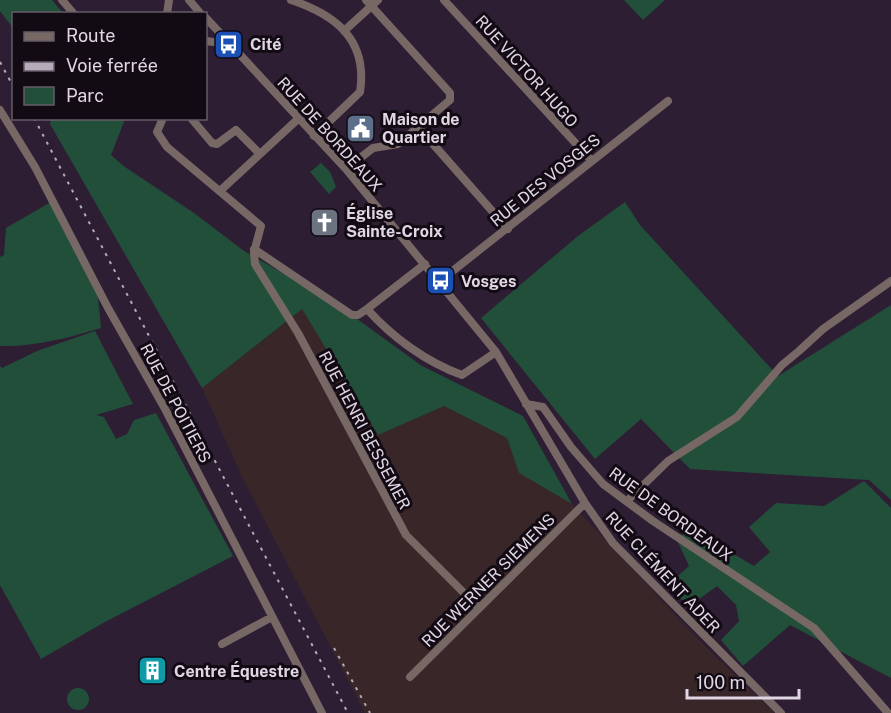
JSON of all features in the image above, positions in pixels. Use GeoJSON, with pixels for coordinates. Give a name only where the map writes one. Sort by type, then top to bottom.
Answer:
{"type":"FeatureCollection","features":[{"type":"Feature","properties":{"kind":"street"},"geometry":{"type":"LineString","coordinates":[[62,0],[72,12]]}},
{"type":"Feature","properties":{"kind":"street"},"geometry":{"type":"LineString","coordinates":[[189,0],[199,12]]}},
{"type":"Feature","properties":{"kind":"street"},"geometry":{"type":"LineString","coordinates":[[291,0],[321,10],[344,31],[358,50],[360,92],[314,136]]}},
{"type":"Feature","properties":{"kind":"street","name":"RUE VICTOR HUGO"},"geometry":{"type":"LineString","coordinates":[[444,0],[591,160]]}},
{"type":"Feature","properties":{"kind":"street"},"geometry":{"type":"LineString","coordinates":[[344,31],[371,2],[450,93],[450,100],[398,144],[385,148],[373,148],[346,169]]}},
{"type":"Feature","properties":{"kind":"street","name":"RUE DE BORDEAUX"},"geometry":{"type":"LineString","coordinates":[[207,19],[346,169],[496,352],[526,404],[543,407],[587,467],[627,501],[814,628],[889,711]]}},
{"type":"Feature","properties":{"kind":"street"},"geometry":{"type":"LineString","coordinates":[[207,41],[229,44]]}},
{"type":"Feature","properties":{"kind":"street","name":"RUE DES VOSGES"},"geometry":{"type":"LineString","coordinates":[[440,281],[668,101]]}},
{"type":"Feature","properties":{"kind":"street","name":"RUE DE POITIERS"},"geometry":{"type":"LineString","coordinates":[[0,110],[35,167],[108,308],[164,407],[322,713]]}},
{"type":"Feature","properties":{"kind":"street"},"geometry":{"type":"LineString","coordinates":[[162,120],[157,132],[167,147],[221,190],[298,119]]}},
{"type":"Feature","properties":{"kind":"street"},"geometry":{"type":"LineString","coordinates":[[193,120],[212,143],[217,144],[236,130],[260,154]]}},
{"type":"Feature","properties":{"kind":"street"},"geometry":{"type":"LineString","coordinates":[[419,128],[508,229]]}},
{"type":"Feature","properties":{"kind":"street","name":"RUE HENRI BESSEMER"},"geometry":{"type":"LineString","coordinates":[[221,190],[261,226],[255,249],[255,264],[298,333],[406,535],[478,607]]}},
{"type":"Feature","properties":{"kind":"street"},"geometry":{"type":"LineString","coordinates":[[255,249],[352,315],[358,315],[367,309],[425,264]]}},
{"type":"Feature","properties":{"kind":"street"},"geometry":{"type":"LineString","coordinates":[[627,501],[668,461],[737,417],[823,329],[891,281]]}},
{"type":"Feature","properties":{"kind":"street"},"geometry":{"type":"LineString","coordinates":[[367,309],[399,339],[427,359],[462,375],[496,352]]}},
{"type":"Feature","properties":{"kind":"street","name":"RUE CLÉMENT ADER"},"geometry":{"type":"LineString","coordinates":[[526,404],[585,503],[613,543],[781,713]]}},
{"type":"Feature","properties":{"kind":"street","name":"RUE WERNER SIEMENS"},"geometry":{"type":"LineString","coordinates":[[410,677],[585,503]]}},
{"type":"Feature","properties":{"kind":"street"},"geometry":{"type":"LineString","coordinates":[[222,644],[272,617]]}},
{"type":"Feature","properties":{"kind":"shaded area"},"geometry":{"type":"Polygon","coordinates":[[[302,309],[378,434],[444,406],[507,438],[519,473],[572,504],[694,635],[774,713],[365,713],[242,477],[202,388],[302,309]]]}},
{"type":"Feature","properties":{"kind":"green space"},"geometry":{"type":"Polygon","coordinates":[[[0,0],[52,0],[62,12],[12,12],[12,27],[0,11],[0,0]]]}},
{"type":"Feature","properties":{"kind":"green space"},"geometry":{"type":"Polygon","coordinates":[[[624,0],[665,0],[643,20],[624,0]]]}},
{"type":"Feature","properties":{"kind":"green space"},"geometry":{"type":"Polygon","coordinates":[[[51,120],[125,120],[111,155],[244,251],[331,300],[422,366],[523,416],[572,504],[519,473],[507,438],[444,406],[378,435],[302,309],[202,388],[50,124],[51,120]]]}},
{"type":"Feature","properties":{"kind":"green space"},"geometry":{"type":"Polygon","coordinates":[[[321,163],[330,172],[336,187],[329,194],[310,172],[321,163]]]}},
{"type":"Feature","properties":{"kind":"green space"},"geometry":{"type":"Polygon","coordinates":[[[51,202],[97,287],[101,328],[51,341],[0,346],[0,257],[4,255],[6,228],[51,202]]]}},
{"type":"Feature","properties":{"kind":"green space"},"geometry":{"type":"Polygon","coordinates":[[[625,202],[640,225],[778,376],[891,305],[891,500],[869,480],[690,469],[641,419],[595,459],[481,318],[578,236],[625,202]]]}},
{"type":"Feature","properties":{"kind":"green space"},"geometry":{"type":"Polygon","coordinates":[[[95,331],[133,404],[96,415],[104,417],[116,439],[127,434],[134,420],[156,413],[233,556],[103,623],[41,659],[0,585],[0,366],[2,368],[37,351],[95,331]]]}},
{"type":"Feature","properties":{"kind":"green space"},"geometry":{"type":"Polygon","coordinates":[[[864,481],[891,508],[891,678],[790,625],[743,666],[721,640],[739,621],[736,605],[717,586],[688,607],[668,585],[689,566],[677,540],[689,528],[754,566],[770,552],[749,527],[776,503],[824,506],[864,481]]]}},
{"type":"Feature","properties":{"kind":"green space"},"geometry":{"type":"Polygon","coordinates":[[[78,688],[86,691],[89,699],[86,707],[78,710],[70,707],[67,699],[70,691],[78,688]]]}},
{"type":"Feature","properties":{"kind":"railway"},"geometry":{"type":"LineString","coordinates":[[0,62],[12,84]]}},
{"type":"Feature","properties":{"kind":"railway"},"geometry":{"type":"LineString","coordinates":[[35,120],[348,713]]}},
{"type":"Feature","properties":{"kind":"railway"},"geometry":{"type":"LineString","coordinates":[[334,648],[370,713]]}},
{"type":"Feature","properties":{"kind":"place","name":"Cité"},"geometry":{"type":"Point","coordinates":[229,44]}},
{"type":"Feature","properties":{"kind":"place","name":"Maison de Quartier"},"geometry":{"type":"Point","coordinates":[361,128]}},
{"type":"Feature","properties":{"kind":"place","name":"Église Sainte-Croix"},"geometry":{"type":"Point","coordinates":[325,222]}},
{"type":"Feature","properties":{"kind":"place","name":"Vosges"},"geometry":{"type":"Point","coordinates":[440,281]}},
{"type":"Feature","properties":{"kind":"place","name":"Centre Équestre"},"geometry":{"type":"Point","coordinates":[153,671]}}]}
